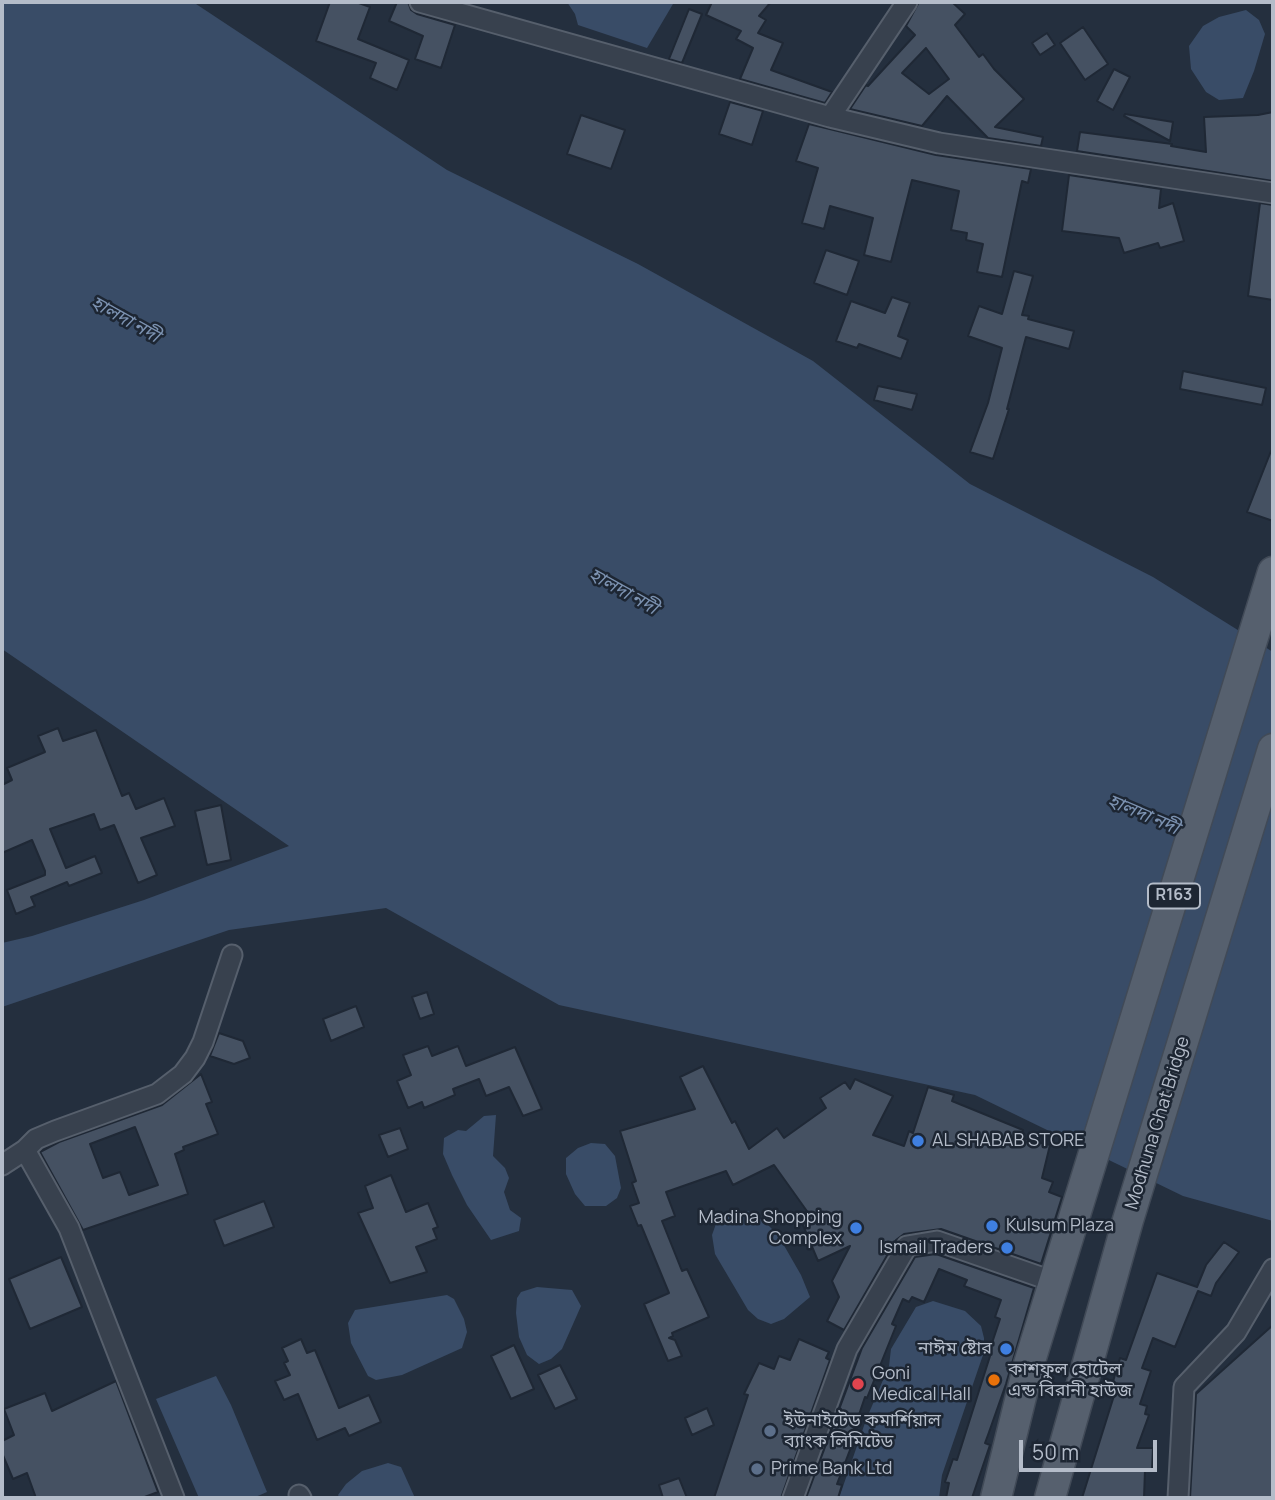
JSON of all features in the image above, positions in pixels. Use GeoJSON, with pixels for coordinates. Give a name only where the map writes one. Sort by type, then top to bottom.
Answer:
{"type":"FeatureCollection","features":[{"type":"Feature","properties":{"kind":"main road","name":"R163"},"geometry":{"type":"LineString","coordinates":[[996,1498],[1029,1364],[1273,572]]}},
{"type":"Feature","properties":{"kind":"main road","name":"Modhuna Ghat Bridge"},"geometry":{"type":"LineString","coordinates":[[1050,1498],[1129,1220],[1273,749]]}},
{"type":"Feature","properties":{"kind":"street"},"geometry":{"type":"LineString","coordinates":[[420,2],[830,117],[939,143],[1273,193]]}},
{"type":"Feature","properties":{"kind":"street"},"geometry":{"type":"LineString","coordinates":[[830,117],[907,2]]}},
{"type":"Feature","properties":{"kind":"street"},"geometry":{"type":"LineString","coordinates":[[2,1165],[36,1139],[157,1094],[183,1074],[203,1042],[232,955]]}},
{"type":"Feature","properties":{"kind":"street"},"geometry":{"type":"LineString","coordinates":[[25,1150],[69,1228],[174,1498]]}},
{"type":"Feature","properties":{"kind":"street"},"geometry":{"type":"LineString","coordinates":[[793,1498],[847,1349],[907,1246],[937,1241],[1055,1282]]}},
{"type":"Feature","properties":{"kind":"street"},"geometry":{"type":"LineString","coordinates":[[1178,1498],[1184,1387],[1236,1332],[1273,1269]]}},
{"type":"Feature","properties":{"kind":"water","name":"হালদা নদী"},"geometry":{"type":"Polygon","coordinates":[[[2,2],[193,2],[447,170],[638,264],[813,361],[970,484],[1153,577],[1273,652],[1273,1221],[1183,1196],[975,1095],[559,1005],[386,908],[229,930],[2,1007],[2,943],[144,900],[289,846],[2,649],[2,2]]]}},
{"type":"Feature","properties":{"kind":"water"},"geometry":{"type":"Polygon","coordinates":[[[567,2],[673,4],[647,48],[578,25],[567,2]]]}},
{"type":"Feature","properties":{"kind":"water"},"geometry":{"type":"Polygon","coordinates":[[[1246,10],[1259,20],[1265,34],[1254,71],[1243,98],[1219,100],[1206,92],[1191,69],[1189,46],[1203,26],[1219,17],[1246,10]]]}},
{"type":"Feature","properties":{"kind":"water"},"geometry":{"type":"Polygon","coordinates":[[[496,1115],[493,1156],[505,1168],[509,1178],[504,1192],[510,1210],[521,1218],[519,1231],[491,1240],[467,1205],[443,1154],[444,1138],[458,1130],[466,1131],[484,1116],[496,1115]]]}},
{"type":"Feature","properties":{"kind":"water"},"geometry":{"type":"Polygon","coordinates":[[[591,1143],[605,1144],[615,1156],[621,1188],[617,1198],[606,1206],[585,1206],[575,1194],[566,1174],[566,1158],[578,1148],[591,1143]]]}},
{"type":"Feature","properties":{"kind":"water"},"geometry":{"type":"Polygon","coordinates":[[[748,1211],[764,1221],[778,1235],[810,1297],[784,1319],[771,1324],[758,1319],[748,1310],[715,1254],[712,1235],[717,1221],[733,1213],[748,1211]]]}},
{"type":"Feature","properties":{"kind":"water"},"geometry":{"type":"Polygon","coordinates":[[[537,1287],[572,1290],[581,1306],[562,1349],[551,1359],[539,1364],[527,1355],[519,1337],[516,1313],[517,1298],[521,1292],[537,1287]]]}},
{"type":"Feature","properties":{"kind":"water"},"geometry":{"type":"Polygon","coordinates":[[[447,1295],[454,1299],[464,1319],[467,1332],[462,1348],[402,1375],[376,1380],[368,1376],[351,1343],[348,1323],[355,1310],[447,1295]]]}},
{"type":"Feature","properties":{"kind":"water"},"geometry":{"type":"Polygon","coordinates":[[[933,1301],[965,1311],[981,1326],[984,1338],[984,1352],[942,1475],[939,1498],[839,1498],[866,1420],[889,1366],[891,1349],[916,1307],[933,1301]]]}},
{"type":"Feature","properties":{"kind":"water"},"geometry":{"type":"Polygon","coordinates":[[[216,1376],[267,1492],[253,1498],[199,1498],[156,1399],[216,1376]]]}},
{"type":"Feature","properties":{"kind":"water"},"geometry":{"type":"Polygon","coordinates":[[[388,1463],[401,1467],[415,1498],[340,1498],[338,1495],[346,1484],[362,1471],[388,1463]]]}},
{"type":"Feature","properties":{"kind":"building"},"geometry":{"type":"Polygon","coordinates":[[[330,2],[356,2],[370,7],[358,39],[409,60],[397,90],[370,78],[376,63],[316,41],[330,2]]]}},
{"type":"Feature","properties":{"kind":"building"},"geometry":{"type":"Polygon","coordinates":[[[397,2],[408,2],[411,10],[417,14],[455,25],[441,68],[415,59],[423,36],[389,21],[397,2]]]}},
{"type":"Feature","properties":{"kind":"building"},"geometry":{"type":"Polygon","coordinates":[[[712,2],[771,2],[759,16],[766,20],[758,33],[783,43],[771,70],[832,92],[825,103],[740,79],[753,48],[736,39],[741,31],[706,15],[712,2]]]}},
{"type":"Feature","properties":{"kind":"building"},"geometry":{"type":"Polygon","coordinates":[[[919,2],[952,2],[965,14],[955,25],[979,57],[983,54],[1024,99],[995,127],[1043,137],[1041,146],[988,138],[947,96],[922,126],[850,109],[866,85],[868,86],[915,35],[906,26],[919,2]],[[926,48],[902,73],[929,94],[949,79],[926,48]]]}},
{"type":"Feature","properties":{"kind":"building"},"geometry":{"type":"Polygon","coordinates":[[[689,9],[702,14],[682,63],[669,59],[689,9]]]}},
{"type":"Feature","properties":{"kind":"building"},"geometry":{"type":"Polygon","coordinates":[[[1083,27],[1108,64],[1085,80],[1060,43],[1083,27]]]}},
{"type":"Feature","properties":{"kind":"building"},"geometry":{"type":"Polygon","coordinates":[[[1047,33],[1055,45],[1040,55],[1032,43],[1047,33]]]}},
{"type":"Feature","properties":{"kind":"building"},"geometry":{"type":"Polygon","coordinates":[[[1114,69],[1130,77],[1113,110],[1097,101],[1114,69]]]}},
{"type":"Feature","properties":{"kind":"building"},"geometry":{"type":"Polygon","coordinates":[[[730,102],[763,111],[752,145],[719,134],[730,102]]]}},
{"type":"Feature","properties":{"kind":"building"},"geometry":{"type":"Polygon","coordinates":[[[1273,112],[1273,181],[1077,151],[1080,132],[1172,144],[1171,146],[1206,152],[1204,117],[1273,112]]]}},
{"type":"Feature","properties":{"kind":"building"},"geometry":{"type":"Polygon","coordinates":[[[1125,114],[1173,122],[1170,141],[1124,116],[1125,114]]]}},
{"type":"Feature","properties":{"kind":"building"},"geometry":{"type":"Polygon","coordinates":[[[581,115],[625,130],[611,169],[567,154],[581,115]]]}},
{"type":"Feature","properties":{"kind":"building"},"geometry":{"type":"Polygon","coordinates":[[[809,124],[936,155],[1031,169],[1028,183],[1022,181],[1002,277],[977,272],[983,244],[966,240],[967,233],[951,230],[959,191],[912,180],[891,262],[864,255],[873,218],[830,206],[824,229],[802,223],[818,168],[796,161],[809,124]]]}},
{"type":"Feature","properties":{"kind":"building"},"geometry":{"type":"Polygon","coordinates":[[[1069,175],[1161,189],[1159,208],[1173,203],[1184,241],[1160,248],[1158,243],[1124,253],[1119,238],[1062,231],[1069,175]]]}},
{"type":"Feature","properties":{"kind":"building"},"geometry":{"type":"Polygon","coordinates":[[[1260,203],[1273,205],[1273,300],[1248,296],[1260,203]]]}},
{"type":"Feature","properties":{"kind":"building"},"geometry":{"type":"Polygon","coordinates":[[[826,250],[859,261],[847,295],[814,283],[826,250]]]}},
{"type":"Feature","properties":{"kind":"building"},"geometry":{"type":"Polygon","coordinates":[[[1014,271],[1033,276],[1022,315],[1074,331],[1069,349],[1026,337],[1009,409],[993,459],[970,452],[988,403],[1002,348],[968,336],[979,306],[1002,314],[1014,271]]]}},
{"type":"Feature","properties":{"kind":"building"},"geometry":{"type":"Polygon","coordinates":[[[892,297],[910,303],[898,336],[908,340],[901,359],[859,344],[857,348],[836,341],[851,301],[885,313],[892,297]]]}},
{"type":"Feature","properties":{"kind":"building"},"geometry":{"type":"Polygon","coordinates":[[[1183,371],[1266,388],[1262,405],[1180,389],[1183,371]]]}},
{"type":"Feature","properties":{"kind":"building"},"geometry":{"type":"Polygon","coordinates":[[[878,386],[917,394],[912,410],[874,400],[878,386]]]}},
{"type":"Feature","properties":{"kind":"building"},"geometry":{"type":"Polygon","coordinates":[[[1273,451],[1273,521],[1247,512],[1273,451]]]}},
{"type":"Feature","properties":{"kind":"building"},"geometry":{"type":"Polygon","coordinates":[[[58,728],[63,741],[96,730],[122,796],[129,793],[136,809],[164,798],[175,826],[141,838],[157,875],[138,883],[114,825],[100,830],[94,814],[50,829],[66,868],[95,856],[102,873],[69,886],[67,882],[31,897],[35,906],[16,914],[7,890],[45,875],[45,871],[32,840],[2,853],[2,785],[12,780],[7,768],[45,752],[38,736],[58,728]]]}},
{"type":"Feature","properties":{"kind":"building"},"geometry":{"type":"Polygon","coordinates":[[[221,805],[231,860],[207,865],[195,811],[221,805]]]}},
{"type":"Feature","properties":{"kind":"building"},"geometry":{"type":"Polygon","coordinates":[[[427,992],[434,1014],[420,1019],[412,997],[427,992]]]}},
{"type":"Feature","properties":{"kind":"building"},"geometry":{"type":"Polygon","coordinates":[[[356,1006],[364,1027],[331,1041],[323,1019],[356,1006]]]}},
{"type":"Feature","properties":{"kind":"building"},"geometry":{"type":"Polygon","coordinates":[[[219,1033],[243,1041],[250,1058],[234,1064],[210,1056],[219,1033]]]}},
{"type":"Feature","properties":{"kind":"building"},"geometry":{"type":"Polygon","coordinates":[[[428,1046],[432,1056],[458,1046],[466,1066],[515,1047],[542,1109],[523,1116],[509,1087],[486,1096],[479,1079],[453,1089],[455,1095],[424,1108],[422,1102],[408,1108],[397,1081],[411,1075],[403,1055],[428,1046]]]}},
{"type":"Feature","properties":{"kind":"building"},"geometry":{"type":"Polygon","coordinates":[[[703,1066],[732,1123],[735,1121],[749,1149],[777,1128],[784,1138],[826,1108],[820,1098],[845,1082],[850,1089],[855,1079],[893,1096],[873,1135],[904,1146],[909,1131],[913,1133],[928,1087],[954,1095],[952,1101],[1023,1130],[1020,1138],[1050,1145],[1042,1178],[1053,1182],[1049,1192],[1062,1197],[1041,1264],[941,1229],[904,1234],[896,1240],[844,1330],[827,1321],[839,1297],[832,1281],[850,1246],[818,1261],[800,1218],[809,1214],[774,1165],[733,1185],[726,1171],[666,1192],[675,1216],[662,1221],[682,1271],[687,1269],[709,1317],[672,1333],[673,1336],[669,1338],[675,1340],[682,1356],[668,1361],[644,1304],[669,1293],[641,1225],[638,1226],[630,1206],[639,1203],[632,1183],[636,1181],[620,1131],[695,1109],[680,1077],[703,1066]]]}},
{"type":"Feature","properties":{"kind":"building"},"geometry":{"type":"Polygon","coordinates":[[[201,1074],[212,1102],[206,1104],[218,1134],[183,1147],[184,1150],[175,1154],[188,1194],[83,1230],[40,1152],[59,1142],[162,1105],[201,1074]],[[135,1127],[90,1144],[103,1178],[120,1172],[129,1195],[158,1185],[135,1127]]]}},
{"type":"Feature","properties":{"kind":"building"},"geometry":{"type":"Polygon","coordinates":[[[400,1128],[408,1149],[388,1157],[379,1135],[400,1128]]]}},
{"type":"Feature","properties":{"kind":"building"},"geometry":{"type":"Polygon","coordinates":[[[391,1175],[406,1212],[428,1203],[438,1227],[433,1229],[437,1239],[416,1247],[427,1272],[390,1283],[358,1213],[373,1208],[365,1186],[391,1175]]]}},
{"type":"Feature","properties":{"kind":"building"},"geometry":{"type":"Polygon","coordinates":[[[264,1201],[274,1227],[224,1246],[214,1220],[264,1201]]]}},
{"type":"Feature","properties":{"kind":"building"},"geometry":{"type":"Polygon","coordinates":[[[1224,1242],[1239,1252],[1216,1283],[1211,1296],[1198,1291],[1175,1347],[1153,1338],[1142,1368],[1151,1371],[1140,1404],[1147,1406],[1145,1414],[1149,1415],[1137,1448],[1153,1448],[1152,1470],[1145,1470],[1144,1498],[1082,1498],[1117,1386],[1112,1385],[1120,1358],[1126,1360],[1157,1273],[1197,1287],[1206,1265],[1224,1242]]]}},
{"type":"Feature","properties":{"kind":"building"},"geometry":{"type":"Polygon","coordinates":[[[936,1254],[1034,1288],[1006,1384],[985,1443],[990,1445],[972,1498],[946,1498],[949,1483],[945,1482],[953,1459],[957,1460],[991,1353],[989,1352],[1000,1319],[995,1317],[1001,1300],[964,1286],[967,1280],[939,1269],[924,1302],[912,1297],[909,1302],[903,1299],[892,1324],[896,1326],[867,1398],[865,1397],[850,1441],[853,1442],[837,1484],[842,1485],[838,1498],[806,1498],[862,1348],[915,1257],[936,1254]]]}},
{"type":"Feature","properties":{"kind":"building"},"geometry":{"type":"Polygon","coordinates":[[[61,1257],[82,1307],[30,1329],[9,1279],[61,1257]]]}},
{"type":"Feature","properties":{"kind":"building"},"geometry":{"type":"Polygon","coordinates":[[[1273,1325],[1273,1498],[1190,1498],[1196,1394],[1273,1325]]]}},
{"type":"Feature","properties":{"kind":"building"},"geometry":{"type":"Polygon","coordinates":[[[301,1339],[307,1353],[315,1350],[339,1408],[369,1395],[381,1422],[349,1436],[345,1428],[317,1440],[298,1394],[284,1400],[275,1381],[290,1375],[284,1363],[288,1361],[282,1348],[301,1339]]]}},
{"type":"Feature","properties":{"kind":"building"},"geometry":{"type":"Polygon","coordinates":[[[799,1339],[829,1352],[826,1358],[830,1360],[781,1498],[714,1498],[748,1395],[744,1394],[759,1363],[774,1369],[779,1356],[790,1360],[799,1339]]]}},
{"type":"Feature","properties":{"kind":"building"},"geometry":{"type":"Polygon","coordinates":[[[514,1345],[534,1389],[511,1399],[491,1356],[514,1345]]]}},
{"type":"Feature","properties":{"kind":"building"},"geometry":{"type":"Polygon","coordinates":[[[560,1365],[577,1399],[555,1409],[538,1375],[560,1365]]]}},
{"type":"Feature","properties":{"kind":"building"},"geometry":{"type":"Polygon","coordinates":[[[116,1381],[158,1492],[142,1498],[36,1498],[27,1473],[13,1479],[2,1453],[2,1441],[14,1435],[4,1409],[45,1393],[52,1411],[116,1381]]]}},
{"type":"Feature","properties":{"kind":"building"},"geometry":{"type":"Polygon","coordinates":[[[707,1408],[714,1425],[692,1435],[685,1418],[707,1408]]]}},
{"type":"Feature","properties":{"kind":"building"},"geometry":{"type":"Polygon","coordinates":[[[679,1478],[687,1498],[663,1498],[659,1485],[679,1478]]]}},
{"type":"Feature","properties":{"kind":"place","name":"AL SHABAB STORE"},"geometry":{"type":"Point","coordinates":[918,1141]}},
{"type":"Feature","properties":{"kind":"place","name":"Kulsum Plaza"},"geometry":{"type":"Point","coordinates":[992,1226]}},
{"type":"Feature","properties":{"kind":"place","name":"Madina Shopping Complex"},"geometry":{"type":"Point","coordinates":[856,1228]}},
{"type":"Feature","properties":{"kind":"place","name":"Ismail Traders"},"geometry":{"type":"Point","coordinates":[1007,1248]}},
{"type":"Feature","properties":{"kind":"place","name":"নাঈম ষ্টোর"},"geometry":{"type":"Point","coordinates":[1006,1349]}},
{"type":"Feature","properties":{"kind":"place","name":"কাশফুল হোটেল এন্ড বিরানী হাউজ"},"geometry":{"type":"Point","coordinates":[994,1380]}},
{"type":"Feature","properties":{"kind":"place","name":"Goni Medical Hall"},"geometry":{"type":"Point","coordinates":[858,1384]}},
{"type":"Feature","properties":{"kind":"place","name":"ইউনাইটেড কমার্শিয়াল ব্যাংক লিমিটেড"},"geometry":{"type":"Point","coordinates":[770,1431]}},
{"type":"Feature","properties":{"kind":"place","name":"Prime Bank Ltd"},"geometry":{"type":"Point","coordinates":[757,1469]}}]}
